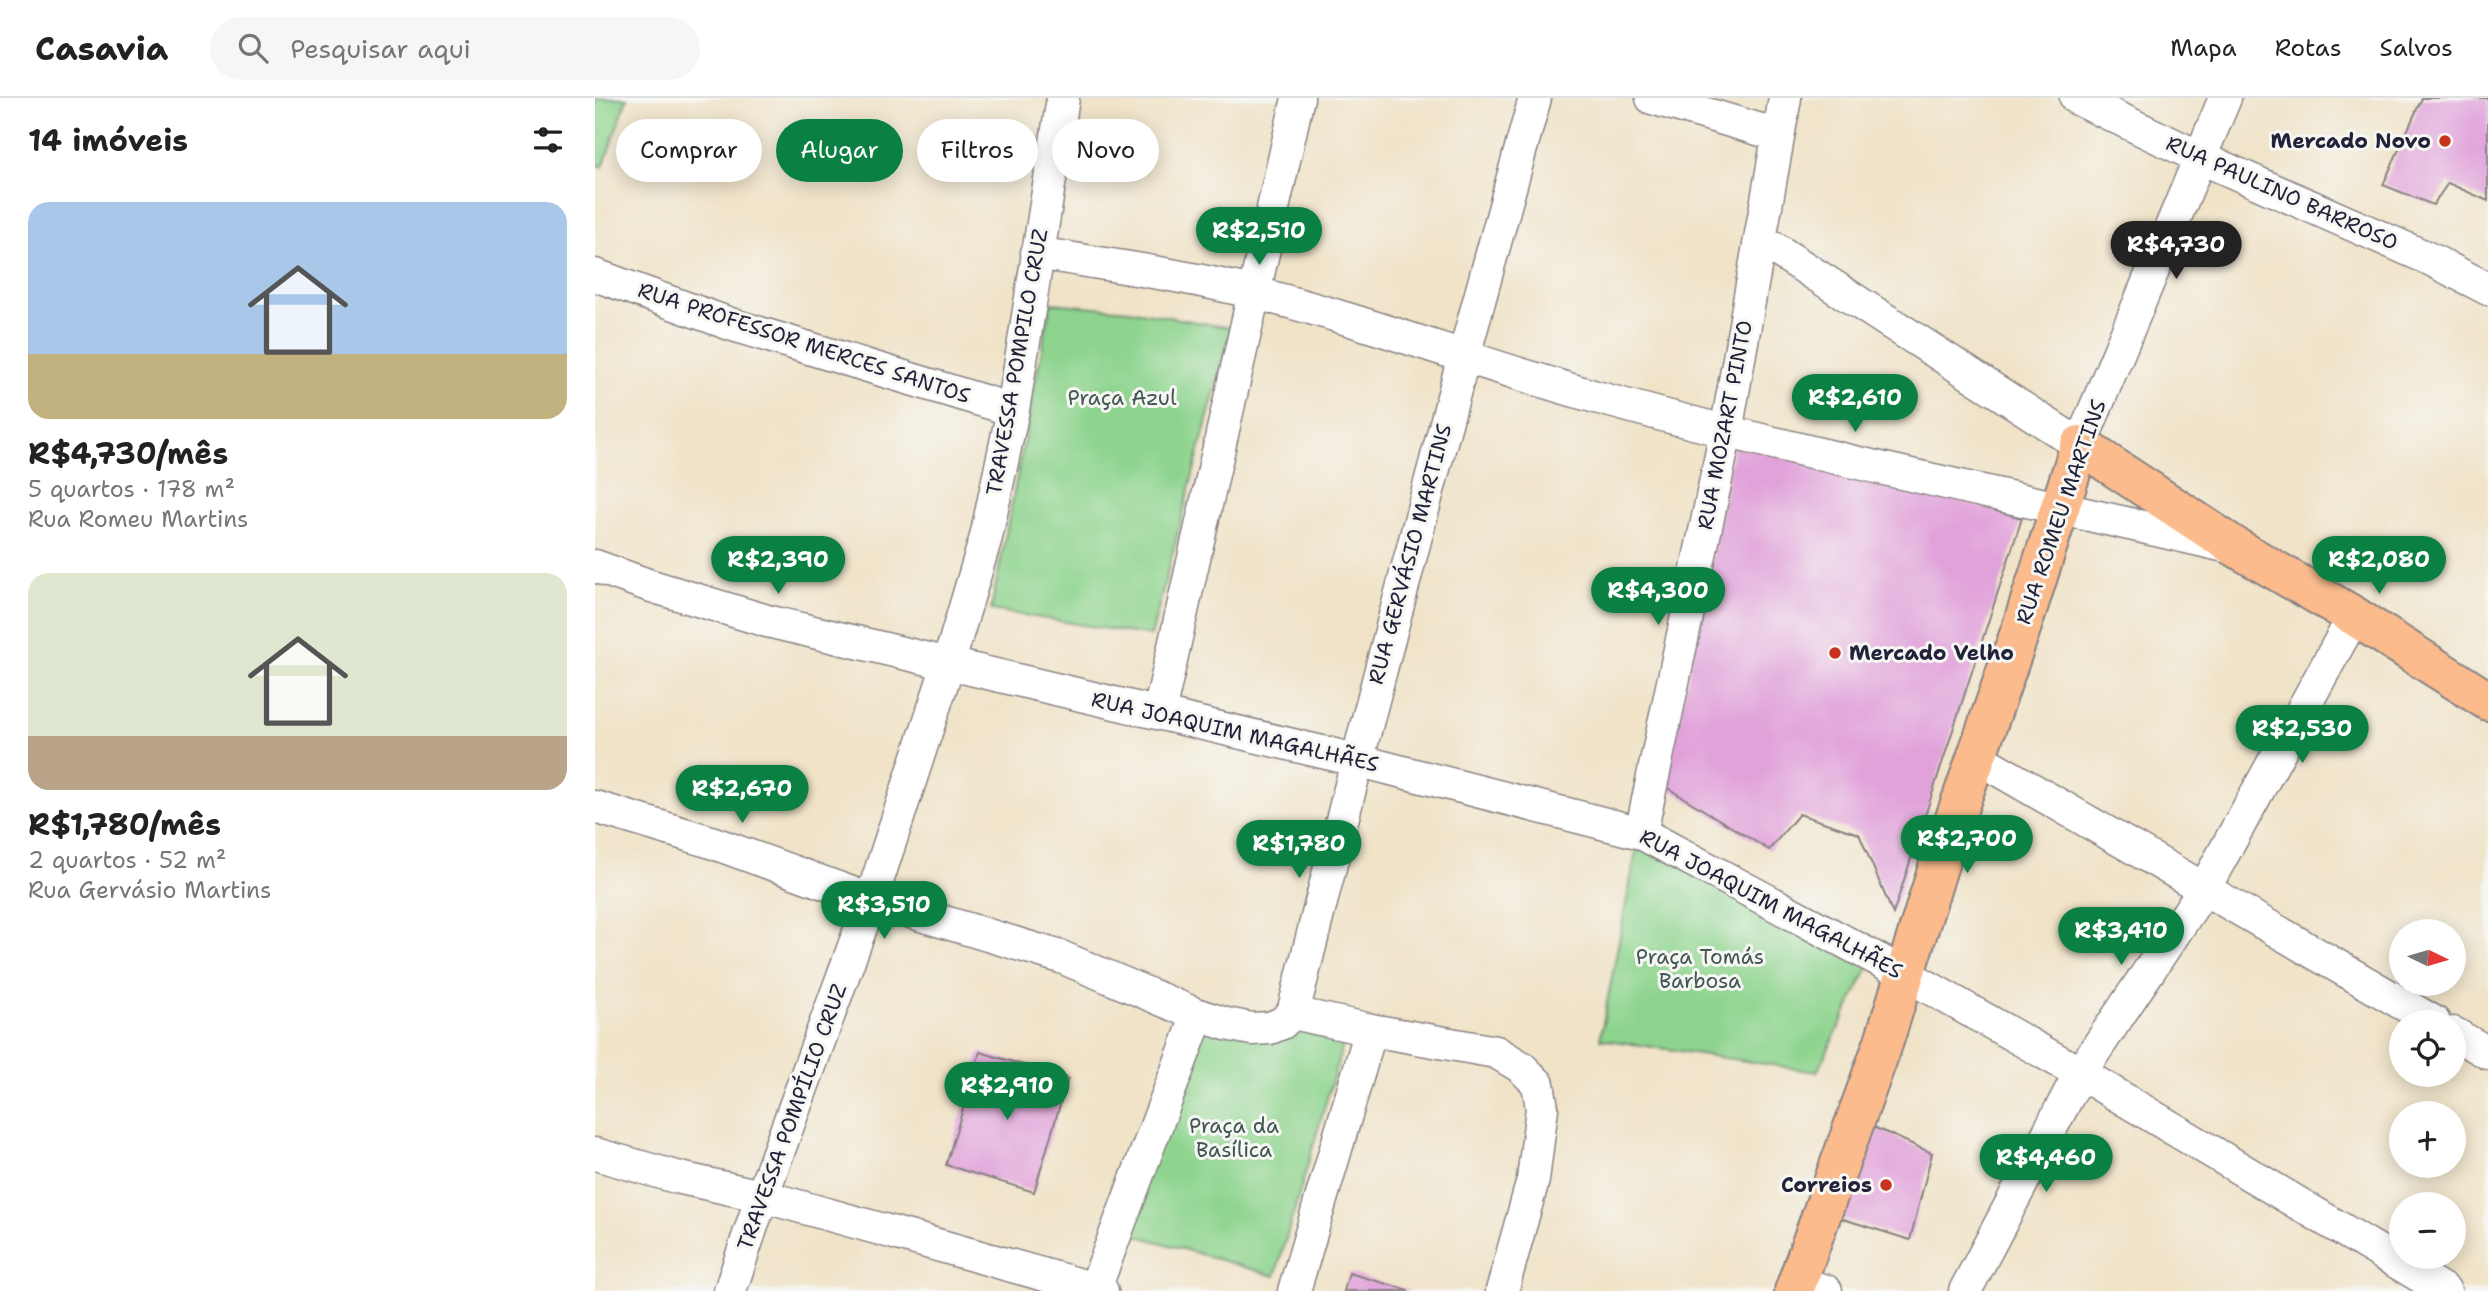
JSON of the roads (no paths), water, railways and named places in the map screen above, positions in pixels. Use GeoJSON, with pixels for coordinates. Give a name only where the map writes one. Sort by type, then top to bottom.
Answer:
{"type":"FeatureCollection","features":[{"type":"Feature","properties":{"kind":"main road","name":"RUA ROMEU MARTINS"},"geometry":{"type":"LineString","coordinates":[[1806,1288],[1848,1146],[1939,864],[1978,758],[2080,445]]}},
{"type":"Feature","properties":{"kind":"main road"},"geometry":{"type":"LineString","coordinates":[[2080,445],[2237,548],[2354,616],[2488,701]]}},
{"type":"Feature","properties":{"kind":"street","name":"TRAVESSA POMPILO CRUZ"},"geometry":{"type":"LineString","coordinates":[[949,665],[986,537],[1013,410],[1063,98]]}},
{"type":"Feature","properties":{"kind":"street"},"geometry":{"type":"LineString","coordinates":[[1159,713],[1298,98]]}},
{"type":"Feature","properties":{"kind":"street","name":"RUA GERVÁSIO MARTINS"},"geometry":{"type":"LineString","coordinates":[[1293,1013],[1356,760],[1463,356],[1535,98]]}},
{"type":"Feature","properties":{"kind":"street"},"geometry":{"type":"LineString","coordinates":[[1652,98],[1778,135]]}},
{"type":"Feature","properties":{"kind":"street","name":"RUA MOZART PINTO"},"geometry":{"type":"LineString","coordinates":[[1641,833],[1726,432],[1785,98]]}},
{"type":"Feature","properties":{"kind":"street","name":"RUA PAULINO BARROSO"},"geometry":{"type":"LineString","coordinates":[[2076,98],[2199,158],[2432,260],[2488,289]]}},
{"type":"Feature","properties":{"kind":"street","name":"RUA ROMEU MARTINS"},"geometry":{"type":"LineString","coordinates":[[2080,445],[2225,98]]}},
{"type":"Feature","properties":{"kind":"street"},"geometry":{"type":"LineString","coordinates":[[1760,239],[2080,445]]}},
{"type":"Feature","properties":{"kind":"street"},"geometry":{"type":"LineString","coordinates":[[1037,253],[1159,272],[1254,293],[1369,325],[1594,397],[1726,432],[2237,548]]}},
{"type":"Feature","properties":{"kind":"street","name":"RUA PROFESSOR MERCES SANTOS"},"geometry":{"type":"LineString","coordinates":[[595,275],[733,325],[1013,410]]}},
{"type":"Feature","properties":{"kind":"street","name":"RUA JOAQUIM MAGALHÃES"},"geometry":{"type":"LineString","coordinates":[[595,566],[648,586],[767,621],[1356,760],[1641,833],[1905,974],[2080,1073],[2445,1291]]}},
{"type":"Feature","properties":{"kind":"street"},"geometry":{"type":"LineString","coordinates":[[1965,1291],[2080,1073],[2204,888],[2354,616]]}},
{"type":"Feature","properties":{"kind":"street","name":"TRAVESSA POMPÍLIO CRUZ"},"geometry":{"type":"LineString","coordinates":[[730,1291],[762,1196],[871,900],[949,665]]}},
{"type":"Feature","properties":{"kind":"street"},"geometry":{"type":"LineString","coordinates":[[1978,758],[2413,1010]]}},
{"type":"Feature","properties":{"kind":"street"},"geometry":{"type":"LineString","coordinates":[[595,807],[712,842],[871,900],[1061,957],[1198,1015],[1252,1029],[1270,1028],[1282,1023],[1293,1013],[1496,1052],[1521,1067],[1538,1084],[1542,1108],[1534,1180],[1502,1291]]}},
{"type":"Feature","properties":{"kind":"street"},"geometry":{"type":"LineString","coordinates":[[595,1154],[676,1177],[762,1196],[1097,1290],[1198,1015]]}},
{"type":"Feature","properties":{"kind":"street"},"geometry":{"type":"LineString","coordinates":[[1294,1291],[1371,1030]]}},
{"type":"Feature","properties":{"kind":"street"},"geometry":{"type":"LineString","coordinates":[[2466,1040],[2488,1053]]}},
{"type":"Feature","properties":{"kind":"place","name":"Mercado Novo"},"geometry":{"type":"Point","coordinates":[2445,141]}},
{"type":"Feature","properties":{"kind":"place","name":"Mercado Velho"},"geometry":{"type":"Point","coordinates":[1835,653]}},
{"type":"Feature","properties":{"kind":"place","name":"Correios"},"geometry":{"type":"Point","coordinates":[1886,1185]}},
{"type":"Feature","properties":{"kind":"park label","name":"Praça Azul"},"geometry":{"type":"Point","coordinates":[1122,398]}},
{"type":"Feature","properties":{"kind":"park label","name":"Praça Tomás Barbosa"},"geometry":{"type":"Point","coordinates":[1700,969]}},
{"type":"Feature","properties":{"kind":"park label","name":"Praça da Basílica"},"geometry":{"type":"Point","coordinates":[1234,1138]}}]}
